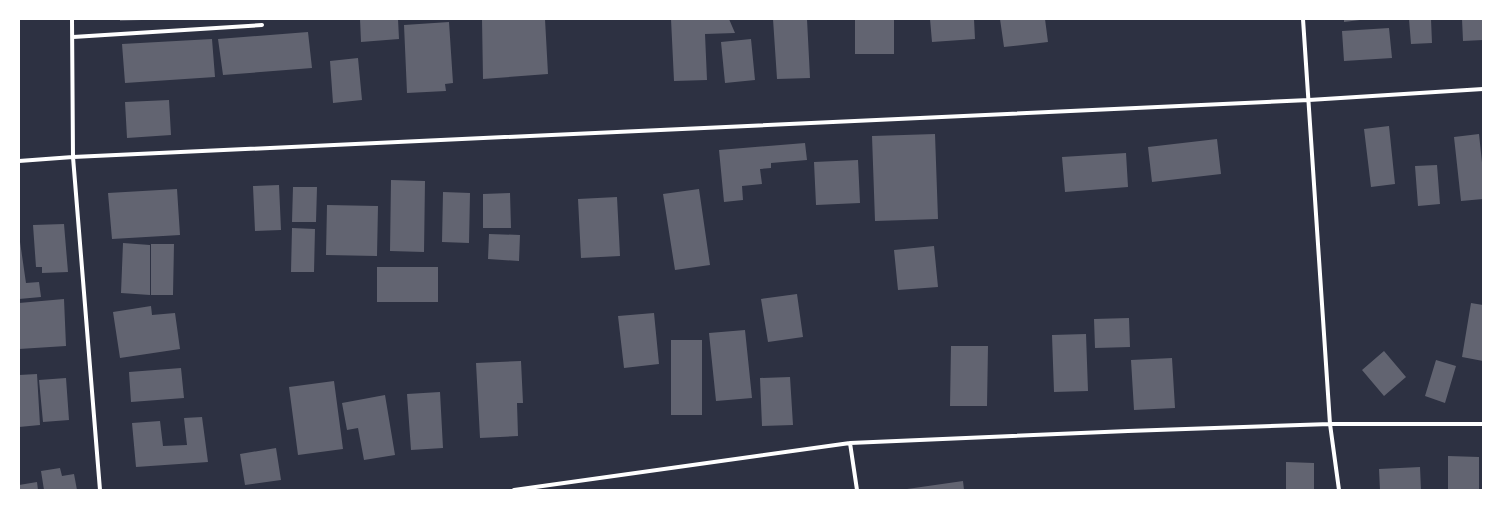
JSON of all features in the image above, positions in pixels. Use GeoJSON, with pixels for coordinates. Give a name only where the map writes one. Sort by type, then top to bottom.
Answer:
{"type":"FeatureCollection","features":[{"type":"Feature","properties":{"kind":"street"},"geometry":{"type":"LineString","coordinates":[[72,19],[73,157],[100,490]]}},
{"type":"Feature","properties":{"kind":"street"},"geometry":{"type":"LineString","coordinates":[[1303,19],[1330,424],[1340,490]]}},
{"type":"Feature","properties":{"kind":"street"},"geometry":{"type":"LineString","coordinates":[[73,37],[262,25]]}},
{"type":"Feature","properties":{"kind":"street"},"geometry":{"type":"LineString","coordinates":[[19,161],[73,157],[1309,100],[1483,89]]}},
{"type":"Feature","properties":{"kind":"street"},"geometry":{"type":"LineString","coordinates":[[514,490],[850,444],[1120,431],[1330,424],[1483,424]]}},
{"type":"Feature","properties":{"kind":"street"},"geometry":{"type":"LineString","coordinates":[[850,444],[857,490]]}},
{"type":"Feature","properties":{"kind":"building"},"geometry":{"type":"Polygon","coordinates":[[[120,19],[142,19],[142,20],[120,21],[120,19]]]}},
{"type":"Feature","properties":{"kind":"building"},"geometry":{"type":"Polygon","coordinates":[[[360,19],[398,19],[399,39],[361,42],[360,19]]]}},
{"type":"Feature","properties":{"kind":"building"},"geometry":{"type":"Polygon","coordinates":[[[482,19],[545,19],[548,74],[483,79],[482,19]]]}},
{"type":"Feature","properties":{"kind":"building"},"geometry":{"type":"Polygon","coordinates":[[[671,19],[729,19],[735,33],[705,34],[707,80],[674,81],[671,19]]]}},
{"type":"Feature","properties":{"kind":"building"},"geometry":{"type":"Polygon","coordinates":[[[773,19],[807,19],[810,78],[777,79],[773,19]]]}},
{"type":"Feature","properties":{"kind":"building"},"geometry":{"type":"Polygon","coordinates":[[[855,19],[894,19],[894,54],[855,54],[855,19]]]}},
{"type":"Feature","properties":{"kind":"building"},"geometry":{"type":"Polygon","coordinates":[[[930,19],[974,19],[975,39],[932,42],[930,19]]]}},
{"type":"Feature","properties":{"kind":"building"},"geometry":{"type":"Polygon","coordinates":[[[1000,19],[1045,19],[1048,42],[1004,47],[1000,19]]]}},
{"type":"Feature","properties":{"kind":"building"},"geometry":{"type":"Polygon","coordinates":[[[1344,19],[1360,19],[1360,20],[1344,22],[1344,19]]]}},
{"type":"Feature","properties":{"kind":"building"},"geometry":{"type":"Polygon","coordinates":[[[1409,19],[1431,19],[1432,43],[1411,44],[1409,19]]]}},
{"type":"Feature","properties":{"kind":"building"},"geometry":{"type":"Polygon","coordinates":[[[1462,19],[1483,19],[1483,40],[1463,41],[1462,19]]]}},
{"type":"Feature","properties":{"kind":"building"},"geometry":{"type":"Polygon","coordinates":[[[449,22],[453,83],[445,84],[446,91],[407,93],[404,25],[449,22]]]}},
{"type":"Feature","properties":{"kind":"building"},"geometry":{"type":"Polygon","coordinates":[[[1389,28],[1392,58],[1344,61],[1342,31],[1389,28]]]}},
{"type":"Feature","properties":{"kind":"building"},"geometry":{"type":"Polygon","coordinates":[[[308,32],[312,68],[223,75],[218,39],[308,32]]]}},
{"type":"Feature","properties":{"kind":"building"},"geometry":{"type":"Polygon","coordinates":[[[212,39],[215,77],[125,83],[122,44],[212,39]]]}},
{"type":"Feature","properties":{"kind":"building"},"geometry":{"type":"Polygon","coordinates":[[[751,39],[755,80],[725,83],[721,42],[751,39]]]}},
{"type":"Feature","properties":{"kind":"building"},"geometry":{"type":"Polygon","coordinates":[[[358,58],[362,100],[333,103],[330,61],[358,58]]]}},
{"type":"Feature","properties":{"kind":"building"},"geometry":{"type":"Polygon","coordinates":[[[169,100],[171,135],[127,138],[125,102],[169,100]]]}},
{"type":"Feature","properties":{"kind":"building"},"geometry":{"type":"Polygon","coordinates":[[[1389,126],[1395,184],[1371,187],[1364,129],[1389,126]]]}},
{"type":"Feature","properties":{"kind":"building"},"geometry":{"type":"Polygon","coordinates":[[[935,134],[938,219],[875,221],[872,136],[935,134]]]}},
{"type":"Feature","properties":{"kind":"building"},"geometry":{"type":"Polygon","coordinates":[[[1479,134],[1483,172],[1483,199],[1461,201],[1454,137],[1479,134]]]}},
{"type":"Feature","properties":{"kind":"building"},"geometry":{"type":"Polygon","coordinates":[[[1217,139],[1221,174],[1152,182],[1148,147],[1217,139]]]}},
{"type":"Feature","properties":{"kind":"building"},"geometry":{"type":"Polygon","coordinates":[[[805,143],[807,160],[771,163],[771,168],[760,169],[762,184],[742,186],[743,200],[724,202],[719,150],[805,143]]]}},
{"type":"Feature","properties":{"kind":"building"},"geometry":{"type":"Polygon","coordinates":[[[1126,153],[1128,187],[1065,192],[1062,157],[1126,153]]]}},
{"type":"Feature","properties":{"kind":"building"},"geometry":{"type":"Polygon","coordinates":[[[858,160],[860,203],[816,205],[814,162],[858,160]]]}},
{"type":"Feature","properties":{"kind":"building"},"geometry":{"type":"Polygon","coordinates":[[[1437,165],[1440,204],[1418,206],[1415,166],[1437,165]]]}},
{"type":"Feature","properties":{"kind":"building"},"geometry":{"type":"Polygon","coordinates":[[[391,180],[425,181],[424,252],[390,251],[391,180]]]}},
{"type":"Feature","properties":{"kind":"building"},"geometry":{"type":"Polygon","coordinates":[[[279,185],[281,230],[255,231],[253,186],[279,185]]]}},
{"type":"Feature","properties":{"kind":"building"},"geometry":{"type":"Polygon","coordinates":[[[293,187],[317,187],[316,222],[292,222],[293,187]]]}},
{"type":"Feature","properties":{"kind":"building"},"geometry":{"type":"Polygon","coordinates":[[[177,189],[180,235],[112,239],[108,193],[177,189]]]}},
{"type":"Feature","properties":{"kind":"building"},"geometry":{"type":"Polygon","coordinates":[[[699,189],[710,265],[675,270],[663,194],[699,189]]]}},
{"type":"Feature","properties":{"kind":"building"},"geometry":{"type":"Polygon","coordinates":[[[443,192],[470,193],[469,243],[442,242],[443,192]]]}},
{"type":"Feature","properties":{"kind":"building"},"geometry":{"type":"Polygon","coordinates":[[[510,193],[511,228],[483,228],[483,194],[510,193]]]}},
{"type":"Feature","properties":{"kind":"building"},"geometry":{"type":"Polygon","coordinates":[[[617,197],[620,256],[581,258],[578,199],[617,197]]]}},
{"type":"Feature","properties":{"kind":"building"},"geometry":{"type":"Polygon","coordinates":[[[327,205],[378,206],[377,256],[326,255],[327,205]]]}},
{"type":"Feature","properties":{"kind":"building"},"geometry":{"type":"Polygon","coordinates":[[[64,224],[68,272],[42,273],[42,267],[36,267],[33,225],[64,224]]]}},
{"type":"Feature","properties":{"kind":"building"},"geometry":{"type":"Polygon","coordinates":[[[292,228],[315,229],[314,272],[291,272],[292,228]]]}},
{"type":"Feature","properties":{"kind":"building"},"geometry":{"type":"Polygon","coordinates":[[[489,234],[520,235],[519,261],[488,259],[489,234]]]}},
{"type":"Feature","properties":{"kind":"building"},"geometry":{"type":"Polygon","coordinates":[[[19,235],[26,283],[39,282],[41,297],[19,299],[19,235]]]}},
{"type":"Feature","properties":{"kind":"building"},"geometry":{"type":"Polygon","coordinates":[[[123,243],[150,245],[150,295],[121,293],[123,243]]]}},
{"type":"Feature","properties":{"kind":"building"},"geometry":{"type":"Polygon","coordinates":[[[151,244],[174,244],[173,295],[151,295],[151,244]]]}},
{"type":"Feature","properties":{"kind":"building"},"geometry":{"type":"Polygon","coordinates":[[[934,246],[938,287],[898,290],[894,250],[934,246]]]}},
{"type":"Feature","properties":{"kind":"building"},"geometry":{"type":"Polygon","coordinates":[[[377,267],[438,267],[438,302],[377,302],[377,267]]]}},
{"type":"Feature","properties":{"kind":"building"},"geometry":{"type":"Polygon","coordinates":[[[797,294],[803,337],[768,342],[761,299],[797,294]]]}},
{"type":"Feature","properties":{"kind":"building"},"geometry":{"type":"Polygon","coordinates":[[[64,299],[66,346],[19,349],[19,303],[64,299]]]}},
{"type":"Feature","properties":{"kind":"building"},"geometry":{"type":"Polygon","coordinates":[[[1471,303],[1483,305],[1483,361],[1462,357],[1471,303]]]}},
{"type":"Feature","properties":{"kind":"building"},"geometry":{"type":"Polygon","coordinates":[[[151,306],[152,315],[175,313],[180,349],[120,358],[113,312],[151,306]]]}},
{"type":"Feature","properties":{"kind":"building"},"geometry":{"type":"Polygon","coordinates":[[[654,313],[659,364],[624,368],[618,316],[654,313]]]}},
{"type":"Feature","properties":{"kind":"building"},"geometry":{"type":"Polygon","coordinates":[[[1129,318],[1130,347],[1095,348],[1094,319],[1129,318]]]}},
{"type":"Feature","properties":{"kind":"building"},"geometry":{"type":"Polygon","coordinates":[[[745,330],[752,398],[716,401],[709,333],[745,330]]]}},
{"type":"Feature","properties":{"kind":"building"},"geometry":{"type":"Polygon","coordinates":[[[1086,334],[1088,391],[1054,392],[1052,335],[1086,334]]]}},
{"type":"Feature","properties":{"kind":"building"},"geometry":{"type":"Polygon","coordinates":[[[671,340],[702,340],[702,415],[671,415],[671,340]]]}},
{"type":"Feature","properties":{"kind":"building"},"geometry":{"type":"Polygon","coordinates":[[[951,346],[988,346],[987,406],[950,406],[951,346]]]}},
{"type":"Feature","properties":{"kind":"building"},"geometry":{"type":"Polygon","coordinates":[[[1384,351],[1406,377],[1384,396],[1362,370],[1384,351]]]}},
{"type":"Feature","properties":{"kind":"building"},"geometry":{"type":"Polygon","coordinates":[[[1172,358],[1175,408],[1134,410],[1131,360],[1172,358]]]}},
{"type":"Feature","properties":{"kind":"building"},"geometry":{"type":"Polygon","coordinates":[[[1436,360],[1456,366],[1445,403],[1425,396],[1436,360]]]}},
{"type":"Feature","properties":{"kind":"building"},"geometry":{"type":"Polygon","coordinates":[[[521,361],[523,403],[517,403],[518,436],[480,438],[476,363],[521,361]]]}},
{"type":"Feature","properties":{"kind":"building"},"geometry":{"type":"Polygon","coordinates":[[[181,368],[184,398],[131,402],[129,372],[181,368]]]}},
{"type":"Feature","properties":{"kind":"building"},"geometry":{"type":"Polygon","coordinates":[[[37,374],[40,425],[19,427],[19,375],[37,374]]]}},
{"type":"Feature","properties":{"kind":"building"},"geometry":{"type":"Polygon","coordinates":[[[790,377],[793,425],[762,426],[760,378],[790,377]]]}},
{"type":"Feature","properties":{"kind":"building"},"geometry":{"type":"Polygon","coordinates":[[[66,378],[69,420],[43,422],[39,380],[66,378]]]}},
{"type":"Feature","properties":{"kind":"building"},"geometry":{"type":"Polygon","coordinates":[[[334,381],[343,449],[298,455],[289,387],[334,381]]]}},
{"type":"Feature","properties":{"kind":"building"},"geometry":{"type":"Polygon","coordinates":[[[440,392],[443,448],[411,450],[407,394],[440,392]]]}},
{"type":"Feature","properties":{"kind":"building"},"geometry":{"type":"Polygon","coordinates":[[[385,395],[395,455],[364,460],[358,428],[347,430],[342,403],[385,395]]]}},
{"type":"Feature","properties":{"kind":"building"},"geometry":{"type":"Polygon","coordinates":[[[202,417],[208,462],[136,467],[132,423],[160,421],[163,446],[187,445],[184,418],[202,417]]]}},
{"type":"Feature","properties":{"kind":"building"},"geometry":{"type":"Polygon","coordinates":[[[276,448],[281,480],[245,485],[240,454],[276,448]]]}},
{"type":"Feature","properties":{"kind":"building"},"geometry":{"type":"Polygon","coordinates":[[[1448,456],[1479,457],[1479,490],[1448,490],[1448,456]]]}},
{"type":"Feature","properties":{"kind":"building"},"geometry":{"type":"Polygon","coordinates":[[[1286,462],[1314,463],[1314,490],[1286,490],[1286,462]]]}},
{"type":"Feature","properties":{"kind":"building"},"geometry":{"type":"Polygon","coordinates":[[[1420,467],[1421,490],[1380,490],[1379,469],[1420,467]]]}},
{"type":"Feature","properties":{"kind":"building"},"geometry":{"type":"Polygon","coordinates":[[[60,468],[62,476],[74,474],[77,490],[44,490],[41,471],[60,468]]]}},
{"type":"Feature","properties":{"kind":"building"},"geometry":{"type":"Polygon","coordinates":[[[963,481],[964,490],[907,490],[907,489],[963,481]]]}},
{"type":"Feature","properties":{"kind":"building"},"geometry":{"type":"Polygon","coordinates":[[[37,482],[38,490],[19,490],[19,485],[37,482]]]}}]}
